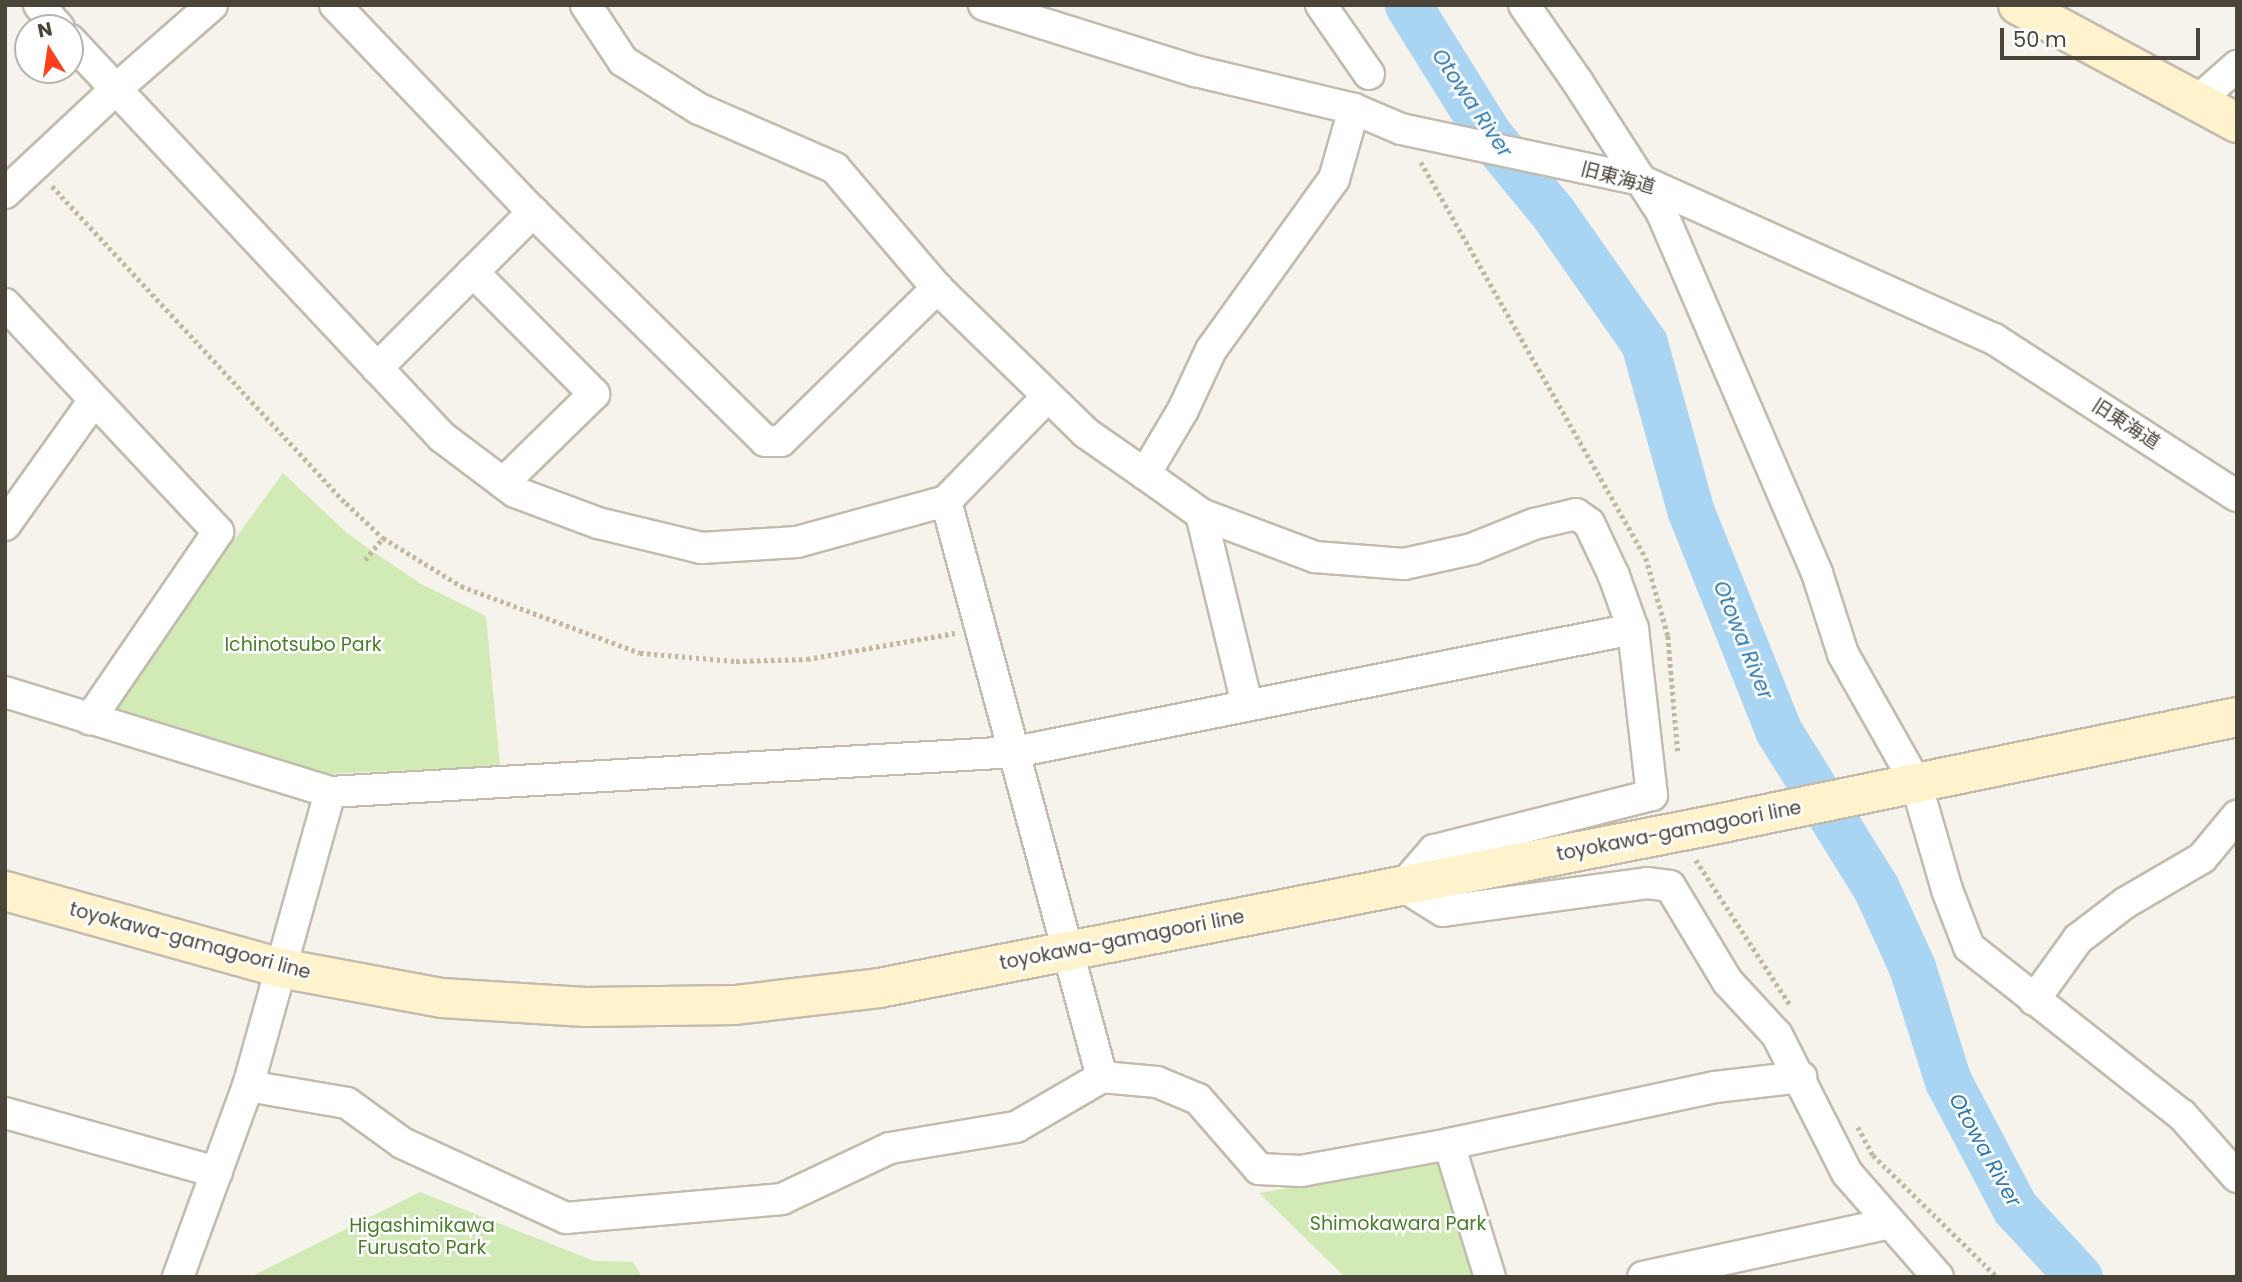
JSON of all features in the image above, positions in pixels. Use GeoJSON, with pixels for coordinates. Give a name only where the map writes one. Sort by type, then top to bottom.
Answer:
{"type":"FeatureCollection","features":[{"type":"Feature","properties":{"kind":"main road"},"geometry":{"type":"LineString","coordinates":[[2018,5],[2237,122]]}},
{"type":"Feature","properties":{"kind":"main road","name":"toyokawa-gamagoori line"},"geometry":{"type":"LineString","coordinates":[[5,891],[280,968],[442,998],[586,1007],[735,1005],[879,988],[1703,827],[2237,717]]}},
{"type":"Feature","properties":{"kind":"street"},"geometry":{"type":"LineString","coordinates":[[5,192],[212,5]]}},
{"type":"Feature","properties":{"kind":"street"},"geometry":{"type":"LineString","coordinates":[[335,5],[533,212],[765,441],[780,441],[937,288]]}},
{"type":"Feature","properties":{"kind":"street"},"geometry":{"type":"LineString","coordinates":[[586,5],[624,61],[634,68],[698,109],[835,168],[937,288],[1047,397],[1086,433],[1201,514],[1315,557],[1404,564],[1472,549],[1534,524],[1576,514],[1589,523],[1614,576],[1633,629],[1652,795],[1434,850],[1403,886],[1443,911],[1647,883],[1670,886],[1728,982],[1777,1035],[1801,1077],[1847,1173],[1938,1277]]}},
{"type":"Feature","properties":{"kind":"street","name":"旧東海道"},"geometry":{"type":"LineString","coordinates":[[984,5],[1195,71],[1354,109],[1401,129],[1628,177],[1994,339],[2237,496]]}},
{"type":"Feature","properties":{"kind":"street"},"geometry":{"type":"LineString","coordinates":[[1321,5],[1369,74]]}},
{"type":"Feature","properties":{"kind":"street"},"geometry":{"type":"LineString","coordinates":[[1524,5],[1577,81],[1628,177],[1662,214],[1811,560],[1843,654],[1908,785],[1969,947],[2182,1115],[2232,1163]]}},
{"type":"Feature","properties":{"kind":"street"},"geometry":{"type":"LineString","coordinates":[[84,56],[442,437],[515,492],[598,523],[701,548],[797,542],[946,501],[1047,397]]}},
{"type":"Feature","properties":{"kind":"street"},"geometry":{"type":"LineString","coordinates":[[2196,102],[2237,66]]}},
{"type":"Feature","properties":{"kind":"street"},"geometry":{"type":"LineString","coordinates":[[1145,474],[1183,410],[1211,350],[1334,179],[1354,109]]}},
{"type":"Feature","properties":{"kind":"street"},"geometry":{"type":"LineString","coordinates":[[377,368],[533,212]]}},
{"type":"Feature","properties":{"kind":"street"},"geometry":{"type":"LineString","coordinates":[[473,272],[594,394],[503,483]]}},
{"type":"Feature","properties":{"kind":"street"},"geometry":{"type":"LineString","coordinates":[[5,304],[218,532],[90,719]]}},
{"type":"Feature","properties":{"kind":"street"},"geometry":{"type":"LineString","coordinates":[[5,525],[94,400]]}},
{"type":"Feature","properties":{"kind":"street"},"geometry":{"type":"LineString","coordinates":[[946,501],[1102,1077]]}},
{"type":"Feature","properties":{"kind":"street"},"geometry":{"type":"LineString","coordinates":[[1201,514],[1247,704]]}},
{"type":"Feature","properties":{"kind":"street"},"geometry":{"type":"LineString","coordinates":[[5,692],[330,792],[479,781],[1015,752],[1633,629]]}},
{"type":"Feature","properties":{"kind":"street"},"geometry":{"type":"LineString","coordinates":[[178,1277],[248,1086],[330,792]]}},
{"type":"Feature","properties":{"kind":"street"},"geometry":{"type":"LineString","coordinates":[[2034,1000],[2078,939],[2125,903],[2202,858],[2237,816]]}},
{"type":"Feature","properties":{"kind":"street"},"geometry":{"type":"LineString","coordinates":[[248,1086],[347,1103],[402,1143],[566,1219],[782,1199],[890,1148],[1016,1127],[1102,1077],[1157,1082],[1198,1099],[1259,1169],[1301,1171],[1449,1144],[1715,1087],[1801,1077]]}},
{"type":"Feature","properties":{"kind":"street"},"geometry":{"type":"LineString","coordinates":[[5,1113],[217,1172]]}},
{"type":"Feature","properties":{"kind":"street"},"geometry":{"type":"LineString","coordinates":[[1449,1144],[1490,1277]]}},
{"type":"Feature","properties":{"kind":"street"},"geometry":{"type":"LineString","coordinates":[[1643,1277],[1890,1223]]}},
{"type":"Feature","properties":{"kind":"path"},"geometry":{"type":"LineString","coordinates":[[1401,129],[1646,558]]}},
{"type":"Feature","properties":{"kind":"path"},"geometry":{"type":"LineString","coordinates":[[49,183],[346,503],[383,538],[461,586],[640,653],[736,661],[807,659],[960,632]]}},
{"type":"Feature","properties":{"kind":"path"},"geometry":{"type":"LineString","coordinates":[[365,559],[383,538]]}},
{"type":"Feature","properties":{"kind":"path"},"geometry":{"type":"LineString","coordinates":[[1854,1120],[1873,1155],[1997,1277]]}},
{"type":"Feature","properties":{"kind":"green space","name":"Ichinotsubo Park"},"geometry":{"type":"Polygon","coordinates":[[[283,473],[347,533],[378,555],[421,584],[486,616],[500,766],[325,774],[111,710],[283,473]]]}},
{"type":"Feature","properties":{"kind":"green space","name":"Shimokawara Park"},"geometry":{"type":"Polygon","coordinates":[[[1441,1163],[1475,1277],[1345,1277],[1259,1193],[1441,1163]]]}},
{"type":"Feature","properties":{"kind":"green space","name":"Higashimikawa Furusato Park"},"geometry":{"type":"Polygon","coordinates":[[[420,1192],[594,1261],[633,1262],[642,1277],[250,1277],[420,1192]]]}},
{"type":"Feature","properties":{"kind":"waterway","name":"Otowa River"},"geometry":{"type":"LineString","coordinates":[[1408,5],[1489,135],[1553,213],[1644,343],[1691,512],[1778,730],[1876,888],[1912,967],[1948,1081],[2015,1208],[2079,1277]]}}]}
